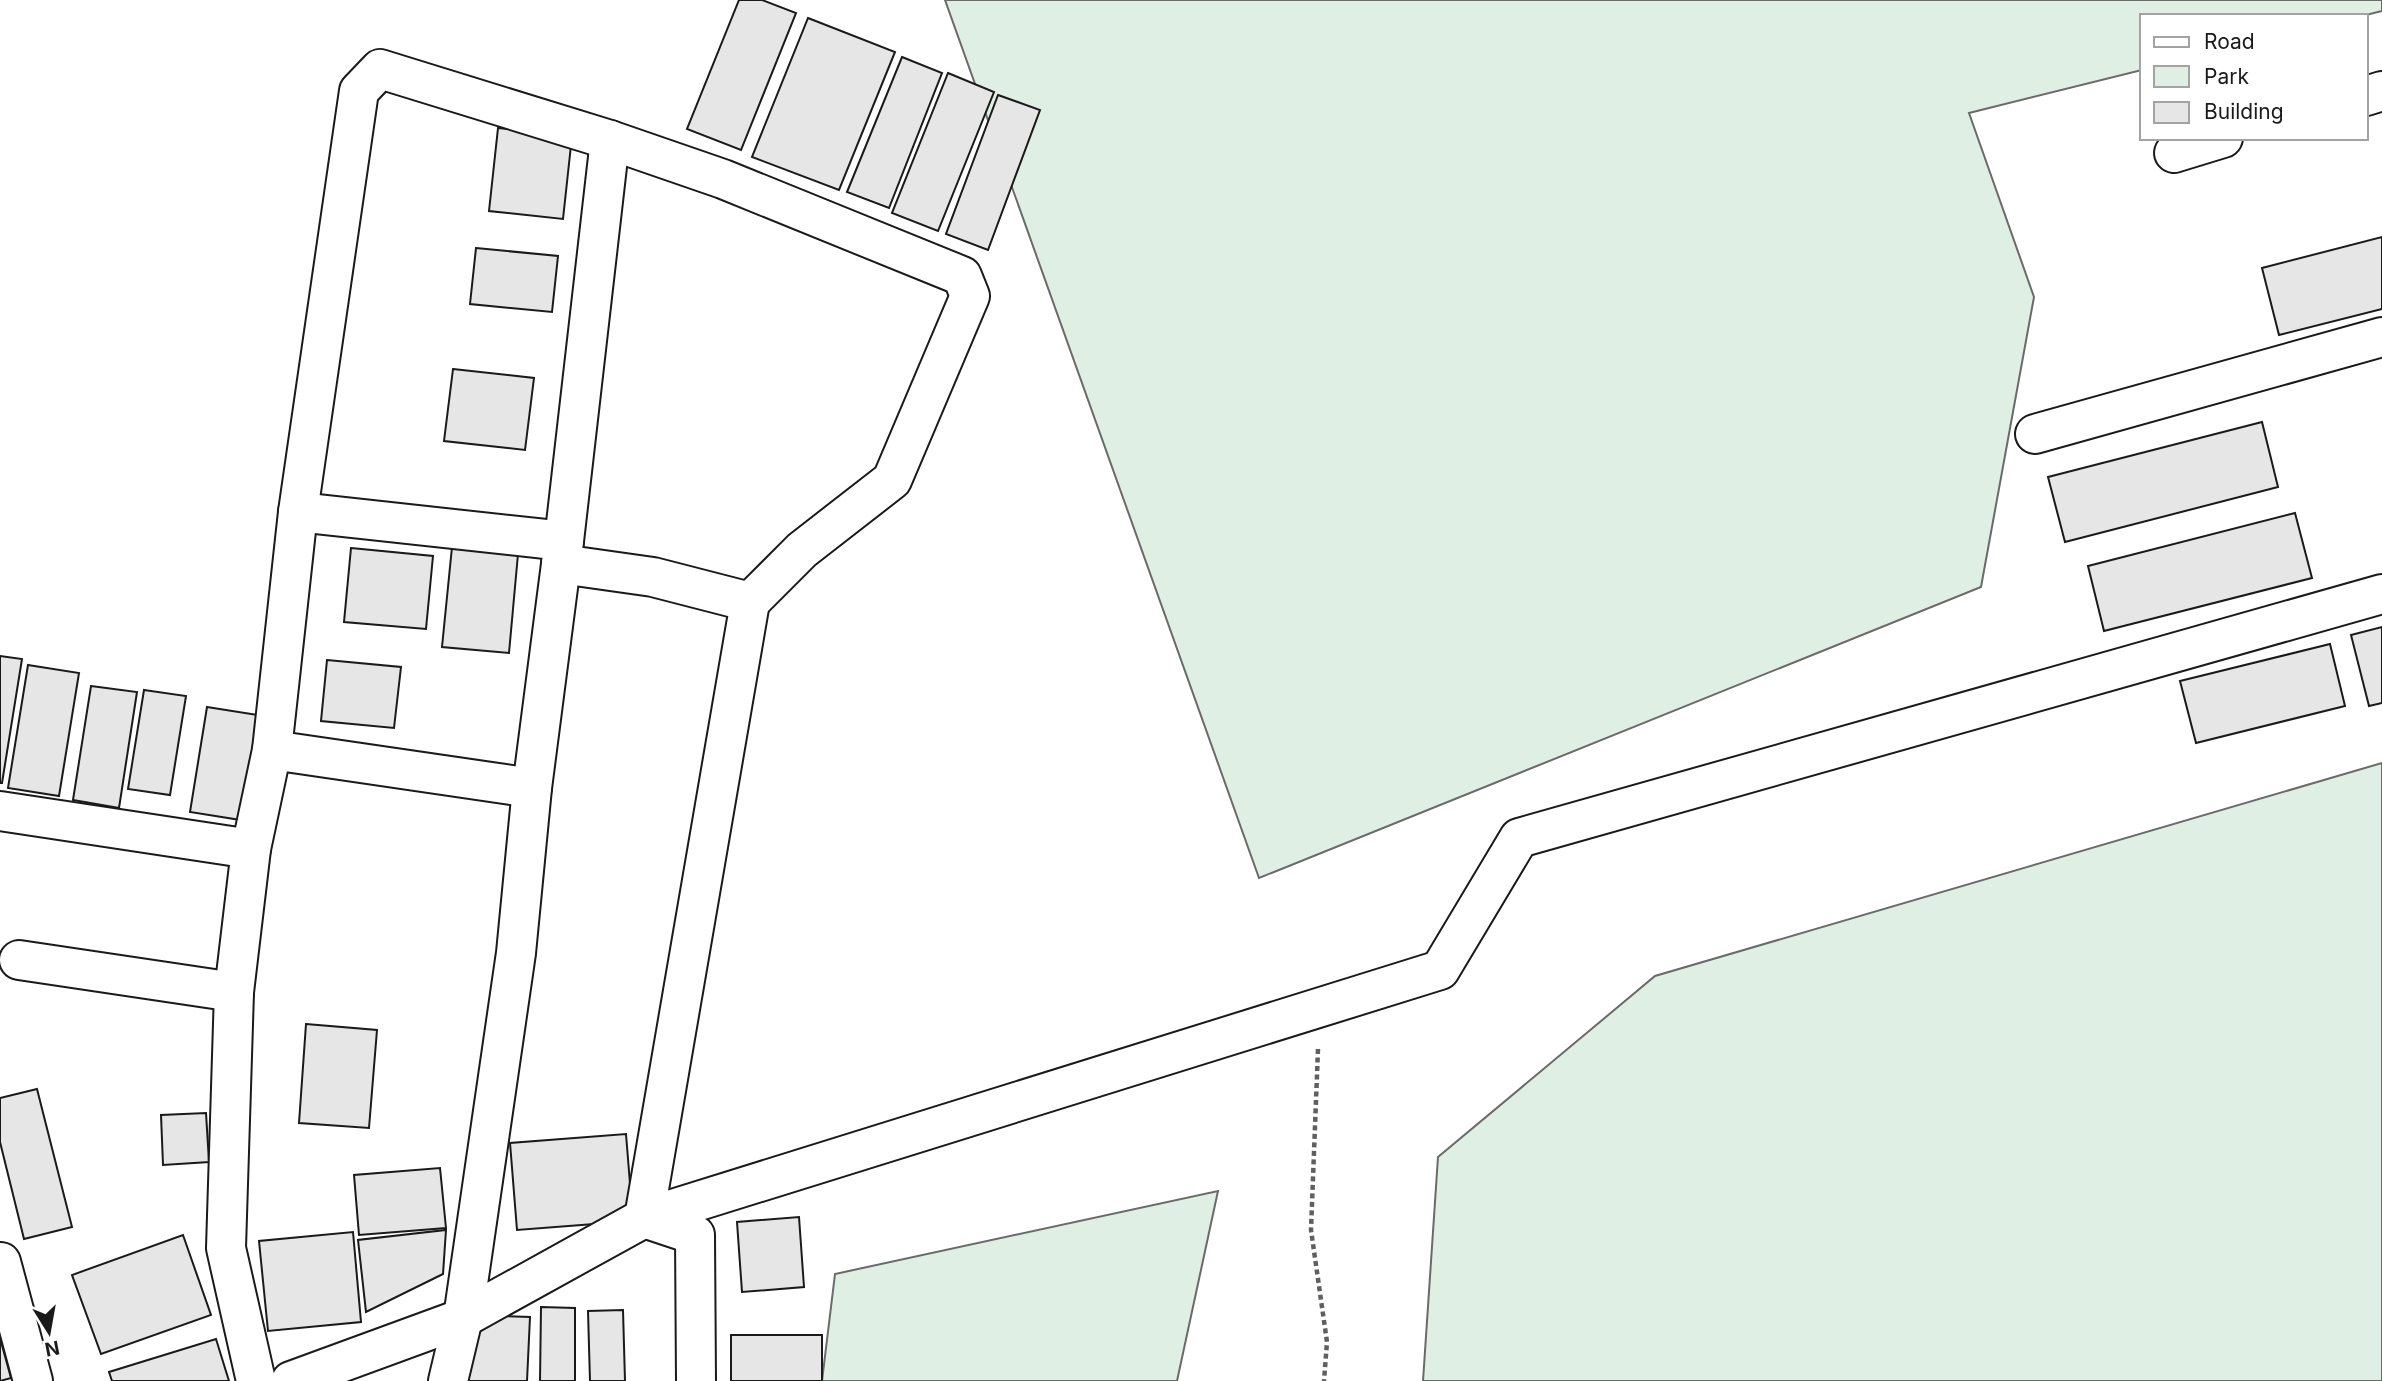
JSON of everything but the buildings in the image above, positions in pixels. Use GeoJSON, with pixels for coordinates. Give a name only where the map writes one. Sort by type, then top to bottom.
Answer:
{"type":"FeatureCollection","features":[{"type":"Feature","properties":{"kind":"street"},"geometry":{"type":"LineString","coordinates":[[256,1381],[226,1248],[234,992],[251,849],[272,750],[298,512],[359,91],[380,69],[610,140],[723,179],[962,276],[970,296],[892,480],[802,550],[750,602],[644,1218]]}},
{"type":"Feature","properties":{"kind":"street"},"geometry":{"type":"LineString","coordinates":[[448,1381],[464,1318],[516,953],[532,788],[610,140]]}},
{"type":"Feature","properties":{"kind":"street"},"geometry":{"type":"LineString","coordinates":[[2174,153],[2216,140]]}},
{"type":"Feature","properties":{"kind":"street"},"geometry":{"type":"LineString","coordinates":[[2035,434],[2382,337]]}},
{"type":"Feature","properties":{"kind":"street"},"geometry":{"type":"LineString","coordinates":[[298,512],[562,552],[750,602]]}},
{"type":"Feature","properties":{"kind":"street"},"geometry":{"type":"LineString","coordinates":[[291,1381],[464,1318],[644,1218],[1440,971],[1519,838],[2382,594]]}},
{"type":"Feature","properties":{"kind":"street"},"geometry":{"type":"LineString","coordinates":[[272,750],[532,788]]}},
{"type":"Feature","properties":{"kind":"street"},"geometry":{"type":"LineString","coordinates":[[0,811],[251,849]]}},
{"type":"Feature","properties":{"kind":"street"},"geometry":{"type":"LineString","coordinates":[[19,960],[234,992]]}},
{"type":"Feature","properties":{"kind":"street"},"geometry":{"type":"LineString","coordinates":[[644,1218],[695,1235],[696,1381]]}},
{"type":"Feature","properties":{"kind":"street"},"geometry":{"type":"LineString","coordinates":[[1,1262],[33,1381]]}},
{"type":"Feature","properties":{"kind":"path"},"geometry":{"type":"LineString","coordinates":[[1320,1009],[1311,1230],[1327,1342],[1324,1381]]}},
{"type":"Feature","properties":{"kind":"green space"},"geometry":{"type":"Polygon","coordinates":[[[945,0],[2382,0],[2382,11],[2368,14],[2140,14],[2140,70],[1969,113],[2034,297],[1981,587],[1259,878],[945,0]]]}},
{"type":"Feature","properties":{"kind":"green space"},"geometry":{"type":"Polygon","coordinates":[[[2382,763],[2382,1381],[1423,1381],[1438,1157],[1655,976],[2382,763]]]}},
{"type":"Feature","properties":{"kind":"green space"},"geometry":{"type":"Polygon","coordinates":[[[1218,1191],[1177,1381],[822,1381],[835,1274],[1218,1191]]]}}]}
